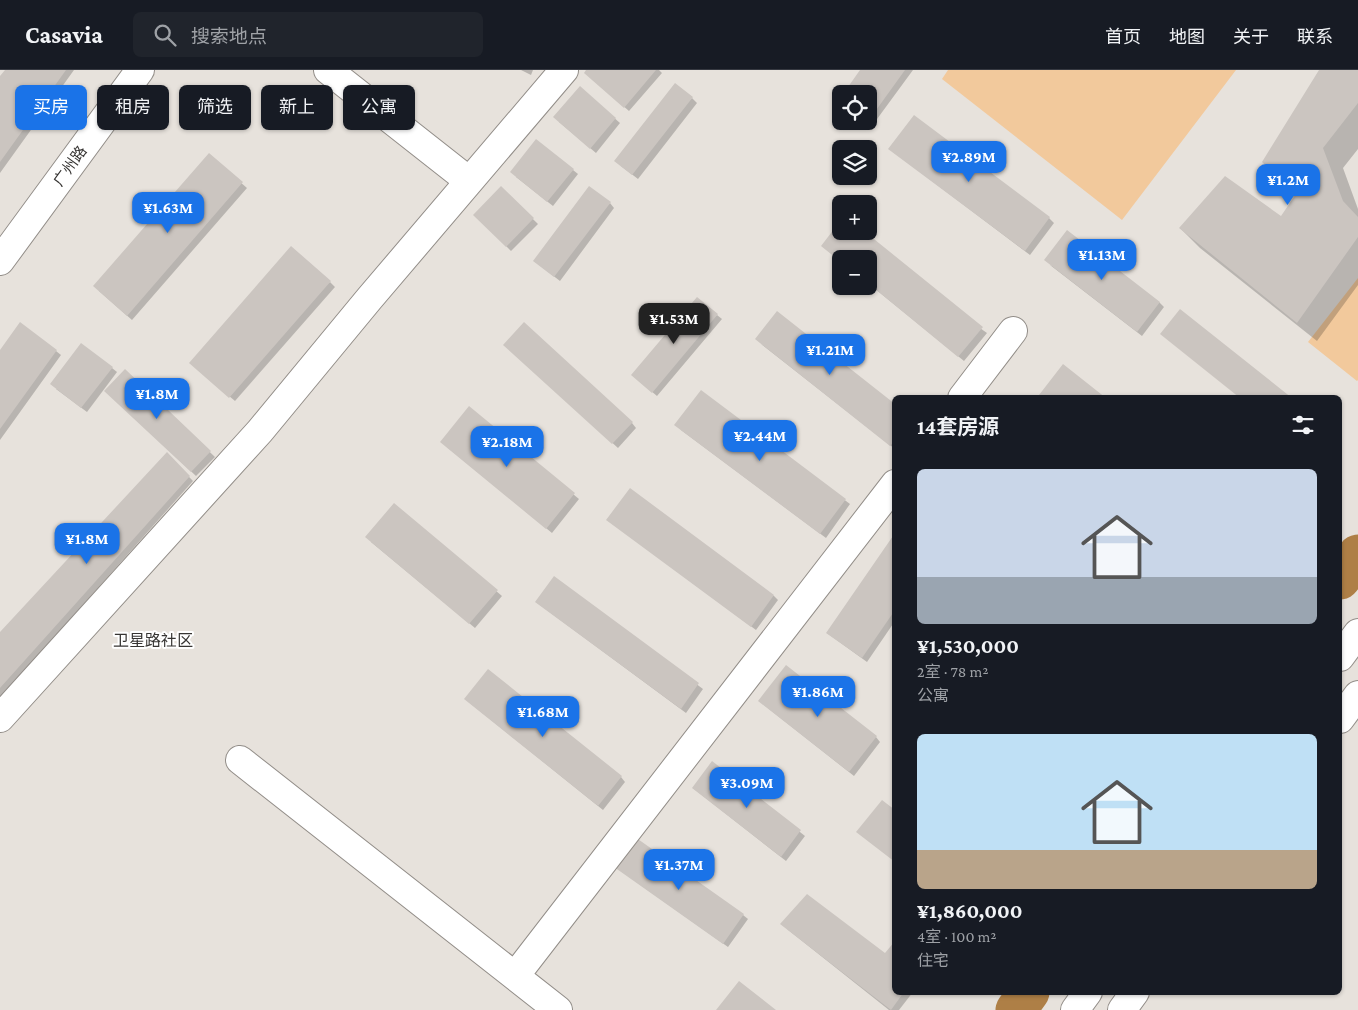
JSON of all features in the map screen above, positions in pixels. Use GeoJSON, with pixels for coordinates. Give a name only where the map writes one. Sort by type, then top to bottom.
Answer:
{"type":"FeatureCollection","features":[{"type":"Feature","properties":{"kind":"street","name":"广州路"},"geometry":{"type":"LineString","coordinates":[[0,261],[140,70]]}},
{"type":"Feature","properties":{"kind":"street"},"geometry":{"type":"LineString","coordinates":[[328,70],[469,181]]}},
{"type":"Feature","properties":{"kind":"street"},"geometry":{"type":"LineString","coordinates":[[0,718],[260,431],[564,70]]}},
{"type":"Feature","properties":{"kind":"street"},"geometry":{"type":"LineString","coordinates":[[964,395],[1013,331]]}},
{"type":"Feature","properties":{"kind":"street"},"geometry":{"type":"LineString","coordinates":[[514,976],[892,488]]}},
{"type":"Feature","properties":{"kind":"street"},"geometry":{"type":"LineString","coordinates":[[1342,654],[1358,633]]}},
{"type":"Feature","properties":{"kind":"street"},"geometry":{"type":"LineString","coordinates":[[1342,716],[1358,695]]}},
{"type":"Feature","properties":{"kind":"street"},"geometry":{"type":"LineString","coordinates":[[240,760],[558,1010]]}},
{"type":"Feature","properties":{"kind":"street"},"geometry":{"type":"LineString","coordinates":[[1075,1010],[1086,995]]}},
{"type":"Feature","properties":{"kind":"street"},"geometry":{"type":"LineString","coordinates":[[1122,1010],[1133,995]]}},
{"type":"Feature","properties":{"kind":"shaded area"},"geometry":{"type":"Polygon","coordinates":[[[948,70],[1236,70],[1122,220],[942,79],[948,70]]]}},
{"type":"Feature","properties":{"kind":"shaded area"},"geometry":{"type":"Polygon","coordinates":[[[1358,278],[1358,380],[1357,381],[1308,342],[1358,278]]]}},
{"type":"Feature","properties":{"kind":"building"},"geometry":{"type":"Polygon","coordinates":[[[5,70],[66,70],[55,85],[15,85],[15,130],[23,130],[0,162],[0,76],[5,70]]]}},
{"type":"Feature","properties":{"kind":"building"},"geometry":{"type":"Polygon","coordinates":[[[586,70],[656,70],[624,108],[584,73],[586,70]]]}},
{"type":"Feature","properties":{"kind":"building"},"geometry":{"type":"Polygon","coordinates":[[[860,70],[905,70],[877,109],[877,85],[849,85],[860,70]]]}},
{"type":"Feature","properties":{"kind":"building"},"geometry":{"type":"Polygon","coordinates":[[[1319,70],[1358,70],[1358,103],[1323,148],[1343,201],[1358,217],[1358,237],[1297,323],[1179,228],[1225,176],[1281,216],[1296,194],[1262,162],[1319,70]]]}},
{"type":"Feature","properties":{"kind":"building"},"geometry":{"type":"Polygon","coordinates":[[[675,83],[693,97],[632,175],[614,161],[675,83]]]}},
{"type":"Feature","properties":{"kind":"building"},"geometry":{"type":"Polygon","coordinates":[[[580,86],[616,118],[590,149],[553,117],[580,86]]]}},
{"type":"Feature","properties":{"kind":"building"},"geometry":{"type":"Polygon","coordinates":[[[914,115],[1050,217],[1025,251],[888,149],[914,115]]]}},
{"type":"Feature","properties":{"kind":"building"},"geometry":{"type":"Polygon","coordinates":[[[536,139],[574,169],[547,202],[510,172],[536,139]]]}},
{"type":"Feature","properties":{"kind":"building"},"geometry":{"type":"Polygon","coordinates":[[[209,153],[243,182],[127,316],[93,286],[209,153]]]}},
{"type":"Feature","properties":{"kind":"building"},"geometry":{"type":"Polygon","coordinates":[[[501,186],[534,218],[506,247],[473,215],[501,186]]]}},
{"type":"Feature","properties":{"kind":"building"},"geometry":{"type":"Polygon","coordinates":[[[589,186],[611,202],[554,277],[533,261],[589,186]]]}},
{"type":"Feature","properties":{"kind":"building"},"geometry":{"type":"Polygon","coordinates":[[[1067,230],[1160,302],[1137,332],[1044,260],[1067,230]]]}},
{"type":"Feature","properties":{"kind":"building"},"geometry":{"type":"Polygon","coordinates":[[[832,232],[832,240],[875,240],[983,327],[958,357],[877,291],[877,250],[832,250],[832,255],[821,246],[832,232]]]}},
{"type":"Feature","properties":{"kind":"building"},"geometry":{"type":"Polygon","coordinates":[[[291,246],[331,281],[229,398],[189,363],[291,246]]]}},
{"type":"Feature","properties":{"kind":"building"},"geometry":{"type":"Polygon","coordinates":[[[697,297],[718,314],[652,393],[631,375],[697,297]]]}},
{"type":"Feature","properties":{"kind":"building"},"geometry":{"type":"Polygon","coordinates":[[[1180,309],[1288,395],[1236,395],[1160,334],[1180,309]]]}},
{"type":"Feature","properties":{"kind":"building"},"geometry":{"type":"Polygon","coordinates":[[[777,311],[892,402],[892,444],[890,446],[755,339],[777,311]]]}},
{"type":"Feature","properties":{"kind":"building"},"geometry":{"type":"Polygon","coordinates":[[[20,322],[57,350],[0,429],[0,350],[20,322]]]}},
{"type":"Feature","properties":{"kind":"building"},"geometry":{"type":"Polygon","coordinates":[[[524,322],[633,422],[612,444],[503,345],[524,322]]]}},
{"type":"Feature","properties":{"kind":"building"},"geometry":{"type":"Polygon","coordinates":[[[81,343],[113,367],[81,408],[50,384],[81,343]]]}},
{"type":"Feature","properties":{"kind":"building"},"geometry":{"type":"Polygon","coordinates":[[[1063,364],[1102,395],[1039,395],[1063,364]]]}},
{"type":"Feature","properties":{"kind":"building"},"geometry":{"type":"Polygon","coordinates":[[[125,369],[211,451],[191,472],[104,391],[125,369]]]}},
{"type":"Feature","properties":{"kind":"building"},"geometry":{"type":"Polygon","coordinates":[[[701,390],[846,499],[820,534],[674,425],[701,390]]]}},
{"type":"Feature","properties":{"kind":"building"},"geometry":{"type":"Polygon","coordinates":[[[469,406],[575,493],[546,529],[440,442],[469,406]]]}},
{"type":"Feature","properties":{"kind":"building"},"geometry":{"type":"Polygon","coordinates":[[[167,452],[190,476],[0,688],[0,632],[167,452]]]}},
{"type":"Feature","properties":{"kind":"building"},"geometry":{"type":"Polygon","coordinates":[[[630,488],[774,595],[751,627],[606,520],[630,488]]]}},
{"type":"Feature","properties":{"kind":"building"},"geometry":{"type":"Polygon","coordinates":[[[394,503],[498,590],[469,624],[365,537],[394,503]]]}},
{"type":"Feature","properties":{"kind":"building"},"geometry":{"type":"Polygon","coordinates":[[[892,537],[892,614],[862,658],[826,633],[892,537]]]}},
{"type":"Feature","properties":{"kind":"building"},"geometry":{"type":"Polygon","coordinates":[[[554,576],[699,683],[681,709],[535,602],[554,576]]]}},
{"type":"Feature","properties":{"kind":"building"},"geometry":{"type":"Polygon","coordinates":[[[786,665],[877,736],[849,772],[758,701],[786,665]]]}},
{"type":"Feature","properties":{"kind":"building"},"geometry":{"type":"Polygon","coordinates":[[[488,669],[622,776],[598,806],[464,699],[488,669]]]}},
{"type":"Feature","properties":{"kind":"building"},"geometry":{"type":"Polygon","coordinates":[[[712,761],[801,830],[781,857],[692,788],[712,761]]]}},
{"type":"Feature","properties":{"kind":"building"},"geometry":{"type":"Polygon","coordinates":[[[882,800],[892,808],[892,860],[856,832],[882,800]]]}},
{"type":"Feature","properties":{"kind":"building"},"geometry":{"type":"Polygon","coordinates":[[[635,837],[744,914],[723,944],[614,867],[635,837]]]}},
{"type":"Feature","properties":{"kind":"building"},"geometry":{"type":"Polygon","coordinates":[[[807,894],[885,953],[892,945],[892,995],[902,995],[891,1010],[780,924],[807,894]]]}},
{"type":"Feature","properties":{"kind":"building"},"geometry":{"type":"Polygon","coordinates":[[[739,981],[776,1010],[716,1010],[739,981]]]}},
{"type":"Feature","properties":{"kind":"waterway"},"geometry":{"type":"LineString","coordinates":[[1342,576],[1358,555]]}},
{"type":"Feature","properties":{"kind":"waterway"},"geometry":{"type":"LineString","coordinates":[[1016,1010],[1027,995]]}},
{"type":"Feature","properties":{"kind":"district","name":"卫星路社区"},"geometry":{"type":"Point","coordinates":[153,640]}}]}
